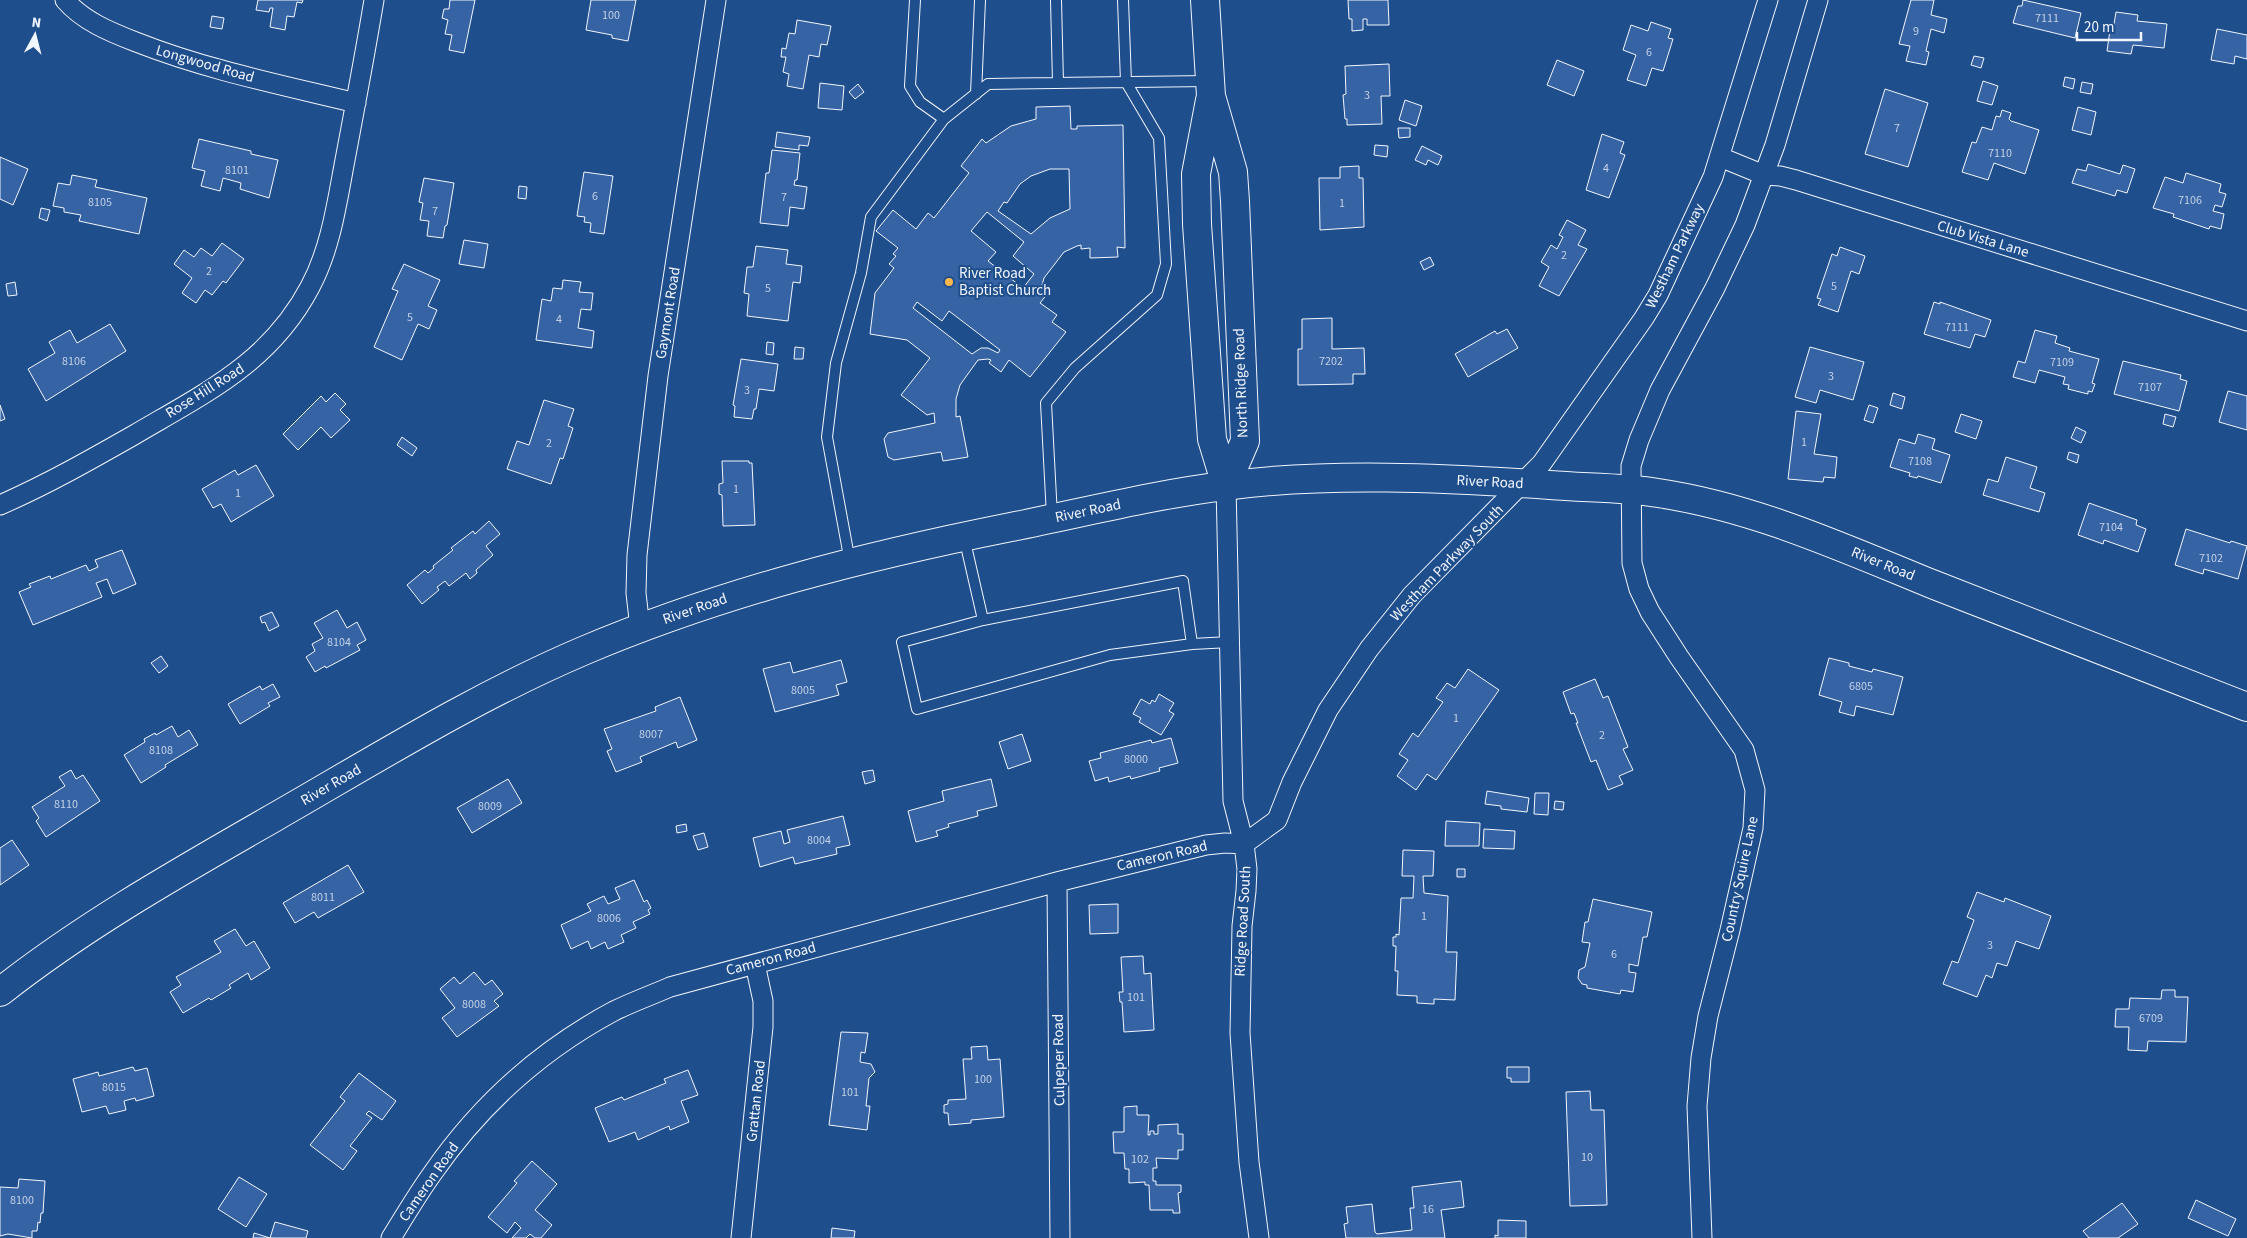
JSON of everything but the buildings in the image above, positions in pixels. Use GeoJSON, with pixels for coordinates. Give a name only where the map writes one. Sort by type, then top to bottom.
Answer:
{"type":"FeatureCollection","features":[{"type":"Feature","properties":{"kind":"main road","name":"North Ridge Road"},"geometry":{"type":"LineString","coordinates":[[1205,0],[1211,89],[1233,172],[1245,441],[1226,486]]}},
{"type":"Feature","properties":{"kind":"main road","name":"North Ridge Road"},"geometry":{"type":"LineString","coordinates":[[1211,89],[1196,174],[1197,224],[1212,439],[1226,486]]}},
{"type":"Feature","properties":{"kind":"main road","name":"River Road"},"geometry":{"type":"LineString","coordinates":[[0,992],[111,915],[205,858],[453,715],[575,654],[697,606],[850,563],[964,536],[1176,494],[1226,486],[1276,481],[1355,479],[1525,483],[1657,493],[1759,518],[1819,538],[2131,663],[2247,707]]}},
{"type":"Feature","properties":{"kind":"street","name":"Longwood Road"},"geometry":{"type":"LineString","coordinates":[[65,0],[88,20],[159,52],[212,68],[356,103]]}},
{"type":"Feature","properties":{"kind":"street","name":"Rose Hill Road"},"geometry":{"type":"LineString","coordinates":[[0,505],[75,469],[219,385],[246,366],[267,347],[294,313],[319,268],[333,222],[374,0]]}},
{"type":"Feature","properties":{"kind":"street","name":"Gaymont Road"},"geometry":{"type":"LineString","coordinates":[[640,628],[636,593],[637,555],[658,376],[716,0]]}},
{"type":"Feature","properties":{"kind":"street","name":"Westham Parkway"},"geometry":{"type":"LineString","coordinates":[[1525,483],[1542,463],[1605,376],[1654,302],[1703,200],[1720,157],[1768,0]]}},
{"type":"Feature","properties":{"kind":"street"},"geometry":{"type":"LineString","coordinates":[[1630,491],[1631,466],[1639,440],[1660,390],[1715,288],[1745,225],[1775,145],[1818,0]]}},
{"type":"Feature","properties":{"kind":"street","name":"Club Vista Lane"},"geometry":{"type":"LineString","coordinates":[[1720,157],[1764,175],[1796,180],[2247,321]]}},
{"type":"Feature","properties":{"kind":"street","name":"Westham Parkway South"},"geometry":{"type":"LineString","coordinates":[[1244,844],[1277,820],[1292,782],[1328,710],[1369,649],[1412,595],[1525,483]]}},
{"type":"Feature","properties":{"kind":"street","name":"Ridge Road South"},"geometry":{"type":"LineString","coordinates":[[1226,486],[1233,801],[1244,844],[1246,891],[1242,926],[1240,1032],[1249,1162],[1259,1238]]}},
{"type":"Feature","properties":{"kind":"street","name":"Country Squire Lane"},"geometry":{"type":"LineString","coordinates":[[1630,491],[1632,563],[1640,589],[1650,612],[1679,657],[1744,750],[1755,790],[1753,828],[1708,1016],[1701,1058],[1697,1106],[1702,1238]]}},
{"type":"Feature","properties":{"kind":"street","name":"Cameron Road"},"geometry":{"type":"LineString","coordinates":[[391,1238],[432,1174],[492,1101],[529,1067],[568,1039],[615,1011],[670,987],[1057,882],[1206,845],[1224,843],[1244,844]]}},
{"type":"Feature","properties":{"kind":"street","name":"Culpeper Road"},"geometry":{"type":"LineString","coordinates":[[1057,882],[1060,1238]]}},
{"type":"Feature","properties":{"kind":"street","name":"Grattan Road"},"geometry":{"type":"LineString","coordinates":[[740,1238],[763,1027],[762,1001],[755,964]]}},
{"type":"Feature","properties":{"kind":"lane"},"geometry":{"type":"LineString","coordinates":[[915,0],[910,86],[920,102],[944,119]]}},
{"type":"Feature","properties":{"kind":"lane"},"geometry":{"type":"LineString","coordinates":[[976,94],[980,0]]}},
{"type":"Feature","properties":{"kind":"lane"},"geometry":{"type":"LineString","coordinates":[[1056,0],[1058,83]]}},
{"type":"Feature","properties":{"kind":"lane"},"geometry":{"type":"LineString","coordinates":[[1052,519],[1046,403],[1075,368],[1157,295],[1166,264],[1159,138],[1126,82],[1123,0]]}},
{"type":"Feature","properties":{"kind":"lane"},"geometry":{"type":"LineString","coordinates":[[850,563],[827,437],[836,363],[861,273],[872,217],[944,119],[988,84],[1126,82],[1211,89]]}},
{"type":"Feature","properties":{"kind":"lane"},"geometry":{"type":"LineString","coordinates":[[964,536],[983,620]]}},
{"type":"Feature","properties":{"kind":"lane"},"geometry":{"type":"LineString","coordinates":[[1192,644],[1183,581],[983,620],[902,642],[917,709],[1110,655],[1192,644],[1230,642]]}},
{"type":"Feature","properties":{"kind":"place","name":"River Road Baptist Church"},"geometry":{"type":"Point","coordinates":[949,282]}}]}
